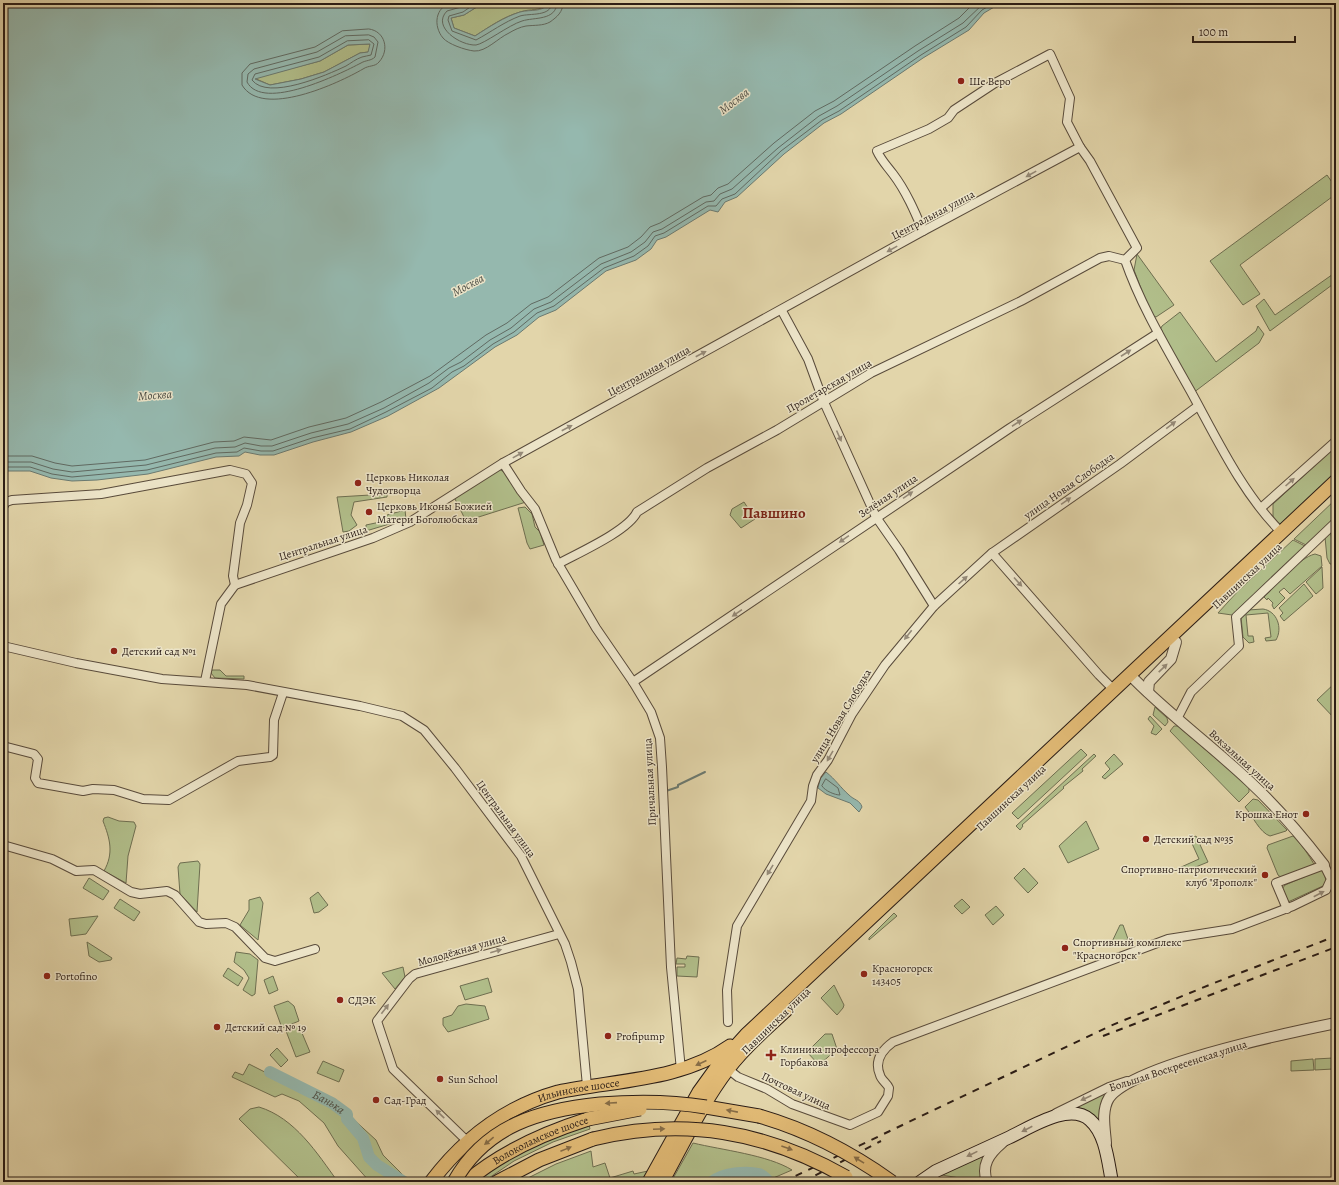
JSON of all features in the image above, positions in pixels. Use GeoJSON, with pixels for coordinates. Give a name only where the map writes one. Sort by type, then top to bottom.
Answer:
{"type":"FeatureCollection","features":[{"type":"Feature","properties":{"kind":"main road"},"geometry":{"type":"LineString","coordinates":[[1284,536],[1336,481]]}},
{"type":"Feature","properties":{"kind":"main road"},"geometry":{"type":"LineString","coordinates":[[1284,536],[1336,492]]}},
{"type":"Feature","properties":{"kind":"main road","name":"Павшинская улица"},"geometry":{"type":"LineString","coordinates":[[746,1035],[1114,690],[1133,677],[1176,642],[1284,536]]}},
{"type":"Feature","properties":{"kind":"main road","name":"Павшинская улица"},"geometry":{"type":"LineString","coordinates":[[728,1069],[737,1058],[1133,677],[1284,536]]}},
{"type":"Feature","properties":{"kind":"main road"},"geometry":{"type":"LineString","coordinates":[[649,1182],[699,1092],[717,1067],[746,1035]]}},
{"type":"Feature","properties":{"kind":"main road","name":"Ильинское шоссе"},"geometry":{"type":"LineString","coordinates":[[431,1182],[467,1141],[490,1122],[515,1108],[540,1097],[587,1086],[681,1070],[711,1058],[746,1035]]}},
{"type":"Feature","properties":{"kind":"main road"},"geometry":{"type":"LineString","coordinates":[[662,1182],[709,1098],[728,1069]]}},
{"type":"Feature","properties":{"kind":"main road"},"geometry":{"type":"LineString","coordinates":[[454,1182],[469,1161],[490,1140],[509,1128],[550,1111],[608,1103],[650,1101],[678,1102],[706,1107]]}},
{"type":"Feature","properties":{"kind":"main road","name":"Волоколамское шоссе"},"geometry":{"type":"LineString","coordinates":[[466,1182],[494,1162],[528,1142],[588,1119],[656,1107],[706,1107],[759,1116],[801,1130],[838,1147],[892,1182]]}},
{"type":"Feature","properties":{"kind":"main road"},"geometry":{"type":"LineString","coordinates":[[1045,1119],[1072,1114],[1086,1117],[1097,1129],[1106,1151],[1112,1181]]}},
{"type":"Feature","properties":{"kind":"main road","name":"Большая Воскресенская улица"},"geometry":{"type":"LineString","coordinates":[[920,1182],[965,1157],[1008,1138],[1045,1119]]}},
{"type":"Feature","properties":{"kind":"main road","name":"Волоколамское шоссе"},"geometry":{"type":"LineString","coordinates":[[497,1182],[539,1160],[593,1139],[649,1129],[694,1129],[723,1132],[753,1138],[792,1150],[829,1168],[853,1182]]}},
{"type":"Feature","properties":{"kind":"main road"},"geometry":{"type":"LineString","coordinates":[[511,1182],[539,1160]]}},
{"type":"Feature","properties":{"kind":"street"},"geometry":{"type":"LineString","coordinates":[[924,231],[909,199],[893,173],[883,164],[877,151],[929,129],[948,118],[954,110],[995,83],[1050,54],[1070,98],[1067,122],[1137,248],[1125,260],[1146,309],[1198,406],[1248,492],[1284,536]]}},
{"type":"Feature","properties":{"kind":"street","name":"Центральная улица"},"geometry":{"type":"LineString","coordinates":[[235,585],[400,527],[503,464],[782,311],[924,231],[1080,147]]}},
{"type":"Feature","properties":{"kind":"street","name":"Пролетарская улица"},"geometry":{"type":"LineString","coordinates":[[558,564],[606,538],[634,519],[637,512],[707,468],[777,430],[823,400],[871,373],[1021,301],[1100,258],[1109,256],[1125,260]]}},
{"type":"Feature","properties":{"kind":"street"},"geometry":{"type":"LineString","coordinates":[[782,311],[808,359],[823,400],[876,517],[899,550],[934,606]]}},
{"type":"Feature","properties":{"kind":"street","name":"Зелёная улица"},"geometry":{"type":"LineString","coordinates":[[633,682],[876,517],[1016,424],[1158,333]]}},
{"type":"Feature","properties":{"kind":"street","name":"улица Новая Слободка"},"geometry":{"type":"LineString","coordinates":[[728,1022],[727,990],[737,926],[811,802],[813,786],[817,776],[828,760],[852,714],[885,665],[934,606],[992,553],[1120,464],[1198,406]]}},
{"type":"Feature","properties":{"kind":"street"},"geometry":{"type":"LineString","coordinates":[[1261,508],[1336,441]]}},
{"type":"Feature","properties":{"kind":"street","name":"Причальная улица"},"geometry":{"type":"LineString","coordinates":[[503,464],[535,509],[558,564],[596,628],[633,682],[651,712],[660,738],[671,967],[681,1070]]}},
{"type":"Feature","properties":{"kind":"street"},"geometry":{"type":"LineString","coordinates":[[3,507],[6,502],[12,500],[101,494],[230,470],[246,474],[252,483],[248,505],[240,523],[233,576],[235,585],[221,604],[205,681]]}},
{"type":"Feature","properties":{"kind":"street"},"geometry":{"type":"LineString","coordinates":[[1177,719],[1191,692],[1239,646],[1236,617],[1336,522]]}},
{"type":"Feature","properties":{"kind":"street"},"geometry":{"type":"LineString","coordinates":[[992,553],[1099,676],[1114,690]]}},
{"type":"Feature","properties":{"kind":"street"},"geometry":{"type":"LineString","coordinates":[[1148,692],[1149,682],[1171,659],[1176,642]]}},
{"type":"Feature","properties":{"kind":"street","name":"Центральная улица"},"geometry":{"type":"LineString","coordinates":[[3,646],[76,663],[162,679],[247,685],[283,693],[360,706],[402,716],[424,730],[455,768],[521,856],[572,962],[578,989],[587,1086]]}},
{"type":"Feature","properties":{"kind":"street","name":"Вокзальная улица"},"geometry":{"type":"LineString","coordinates":[[1133,677],[1177,719],[1258,789],[1295,828],[1324,865]]}},
{"type":"Feature","properties":{"kind":"street"},"geometry":{"type":"LineString","coordinates":[[3,746],[34,754],[38,759],[35,778],[38,783],[83,791],[93,789],[114,790],[143,799],[169,800],[238,761],[270,757],[273,755],[274,720],[283,693]]}},
{"type":"Feature","properties":{"kind":"street"},"geometry":{"type":"LineString","coordinates":[[3,844],[52,859],[76,871],[94,870],[131,892],[140,894],[167,891],[175,895],[199,922],[206,924],[226,923],[235,927],[265,958],[275,961],[315,949]]}},
{"type":"Feature","properties":{"kind":"street"},"geometry":{"type":"LineString","coordinates":[[1324,865],[1331,880],[1326,890],[1286,909],[1276,883],[1324,865]]}},
{"type":"Feature","properties":{"kind":"street","name":"Почтовая улица"},"geometry":{"type":"LineString","coordinates":[[728,1069],[738,1077],[767,1089],[792,1104],[848,1125],[854,1125],[878,1112],[889,1092],[888,1085],[880,1077],[878,1063],[880,1054],[893,1042],[1168,939],[1232,929],[1286,909]]}},
{"type":"Feature","properties":{"kind":"street","name":"Молодёжная улица"},"geometry":{"type":"LineString","coordinates":[[467,1141],[394,1069],[377,1021],[408,979],[415,974],[559,934]]}},
{"type":"Feature","properties":{"kind":"street","name":"Большая Воскресенская улица"},"geometry":{"type":"LineString","coordinates":[[1045,1119],[1067,1106],[1109,1087],[1183,1062],[1268,1038],[1336,1023]]}},
{"type":"Feature","properties":{"kind":"street"},"geometry":{"type":"LineString","coordinates":[[1106,1151],[1104,1120],[1106,1104],[1117,1090],[1136,1079]]}},
{"type":"Feature","properties":{"kind":"street"},"geometry":{"type":"LineString","coordinates":[[987,1182],[985,1175],[987,1159],[992,1152],[1008,1138]]}},
{"type":"Feature","properties":{"kind":"green space"},"geometry":{"type":"Polygon","coordinates":[[[483,3],[502,5],[532,3],[549,4],[542,8],[514,14],[496,22],[475,36],[454,28],[451,18],[464,15],[483,3]]]}},
{"type":"Feature","properties":{"kind":"green space"},"geometry":{"type":"Polygon","coordinates":[[[370,44],[369,52],[360,53],[324,72],[301,79],[270,85],[254,78],[320,61],[348,45],[370,44]]]}},
{"type":"Feature","properties":{"kind":"green space"},"geometry":{"type":"Polygon","coordinates":[[[1327,175],[1334,185],[1336,184],[1336,194],[1240,265],[1260,294],[1243,305],[1210,261],[1327,175]]]}},
{"type":"Feature","properties":{"kind":"green space"},"geometry":{"type":"Polygon","coordinates":[[[1137,254],[1174,305],[1156,317],[1151,315],[1134,270],[1137,254]]]}},
{"type":"Feature","properties":{"kind":"green space"},"geometry":{"type":"Polygon","coordinates":[[[1336,272],[1336,282],[1270,331],[1256,306],[1264,299],[1275,315],[1336,272]]]}},
{"type":"Feature","properties":{"kind":"green space"},"geometry":{"type":"Polygon","coordinates":[[[1180,312],[1216,362],[1256,331],[1258,326],[1264,334],[1259,343],[1193,393],[1160,330],[1162,326],[1180,312]]]}},
{"type":"Feature","properties":{"kind":"green space"},"geometry":{"type":"Polygon","coordinates":[[[1336,446],[1336,474],[1281,527],[1273,519],[1273,504],[1336,446]]]}},
{"type":"Feature","properties":{"kind":"green space"},"geometry":{"type":"Polygon","coordinates":[[[499,469],[507,474],[526,502],[466,521],[454,497],[499,469]]]}},
{"type":"Feature","properties":{"kind":"green space"},"geometry":{"type":"Polygon","coordinates":[[[387,494],[387,497],[354,502],[351,515],[357,525],[349,531],[343,532],[337,497],[387,494]]]}},
{"type":"Feature","properties":{"kind":"green space"},"geometry":{"type":"Polygon","coordinates":[[[1336,499],[1336,517],[1306,545],[1294,539],[1336,499]]]}},
{"type":"Feature","properties":{"kind":"green space"},"geometry":{"type":"Polygon","coordinates":[[[744,502],[755,519],[741,528],[730,515],[732,509],[744,502]]]}},
{"type":"Feature","properties":{"kind":"green space"},"geometry":{"type":"Polygon","coordinates":[[[525,507],[532,514],[535,527],[540,532],[544,545],[530,549],[527,543],[518,508],[525,507]]]}},
{"type":"Feature","properties":{"kind":"green space"},"geometry":{"type":"Polygon","coordinates":[[[405,510],[406,519],[366,531],[366,525],[385,521],[387,515],[405,510]]]}},
{"type":"Feature","properties":{"kind":"green space"},"geometry":{"type":"Polygon","coordinates":[[[1336,528],[1336,533],[1331,534],[1336,564],[1330,564],[1327,558],[1325,537],[1336,528]]]}},
{"type":"Feature","properties":{"kind":"green space"},"geometry":{"type":"Polygon","coordinates":[[[1293,540],[1305,546],[1232,615],[1218,613],[1238,591],[1293,540]]]}},
{"type":"Feature","properties":{"kind":"green space"},"geometry":{"type":"Polygon","coordinates":[[[1315,554],[1321,556],[1322,566],[1290,594],[1284,588],[1279,592],[1285,598],[1274,609],[1272,605],[1273,603],[1268,598],[1267,600],[1264,597],[1295,566],[1315,554]]]}},
{"type":"Feature","properties":{"kind":"green space"},"geometry":{"type":"Polygon","coordinates":[[[1322,567],[1323,588],[1316,594],[1306,582],[1322,567]]]}},
{"type":"Feature","properties":{"kind":"green space"},"geometry":{"type":"Polygon","coordinates":[[[1304,584],[1313,596],[1284,621],[1280,616],[1283,613],[1279,608],[1304,584]]]}},
{"type":"Feature","properties":{"kind":"green space"},"geometry":{"type":"Polygon","coordinates":[[[1263,609],[1272,613],[1279,625],[1276,640],[1266,641],[1265,638],[1271,637],[1268,613],[1246,615],[1248,636],[1253,636],[1254,642],[1249,643],[1243,637],[1241,617],[1248,610],[1263,609]]]}},
{"type":"Feature","properties":{"kind":"green space"},"geometry":{"type":"Polygon","coordinates":[[[212,670],[220,670],[226,676],[244,676],[244,679],[215,678],[211,673],[212,670]]]}},
{"type":"Feature","properties":{"kind":"green space"},"geometry":{"type":"Polygon","coordinates":[[[1336,682],[1336,720],[1317,700],[1336,682]]]}},
{"type":"Feature","properties":{"kind":"green space"},"geometry":{"type":"Polygon","coordinates":[[[1155,707],[1167,718],[1168,722],[1165,726],[1153,715],[1155,707]]]}},
{"type":"Feature","properties":{"kind":"green space"},"geometry":{"type":"Polygon","coordinates":[[[1150,716],[1162,729],[1156,735],[1151,733],[1154,726],[1148,719],[1150,716]]]}},
{"type":"Feature","properties":{"kind":"green space"},"geometry":{"type":"Polygon","coordinates":[[[1174,726],[1178,726],[1249,787],[1249,792],[1239,802],[1170,731],[1174,726]]]}},
{"type":"Feature","properties":{"kind":"green space"},"geometry":{"type":"Polygon","coordinates":[[[1081,749],[1087,755],[1018,819],[1012,813],[1081,749]]]}},
{"type":"Feature","properties":{"kind":"green space"},"geometry":{"type":"Polygon","coordinates":[[[1094,754],[1096,756],[1082,769],[1083,771],[1063,787],[1064,788],[1022,825],[1023,826],[1020,830],[1016,826],[1094,754]]]}},
{"type":"Feature","properties":{"kind":"green space"},"geometry":{"type":"Polygon","coordinates":[[[1114,754],[1123,764],[1105,779],[1102,777],[1110,769],[1105,763],[1114,754]]]}},
{"type":"Feature","properties":{"kind":"green space"},"geometry":{"type":"Polygon","coordinates":[[[1253,799],[1258,800],[1287,830],[1270,836],[1266,834],[1245,807],[1253,799]]]}},
{"type":"Feature","properties":{"kind":"green space"},"geometry":{"type":"Polygon","coordinates":[[[108,817],[119,821],[134,822],[136,826],[128,856],[126,883],[104,871],[109,858],[110,846],[108,834],[103,821],[104,818],[108,817]]]}},
{"type":"Feature","properties":{"kind":"green space"},"geometry":{"type":"Polygon","coordinates":[[[1086,821],[1099,849],[1068,863],[1059,846],[1086,821]]]}},
{"type":"Feature","properties":{"kind":"green space"},"geometry":{"type":"Polygon","coordinates":[[[1196,836],[1208,862],[1181,873],[1179,868],[1199,859],[1190,839],[1196,836]]]}},
{"type":"Feature","properties":{"kind":"green space"},"geometry":{"type":"Polygon","coordinates":[[[1293,836],[1305,850],[1315,866],[1282,878],[1278,875],[1267,848],[1268,845],[1293,836]]]}},
{"type":"Feature","properties":{"kind":"green space"},"geometry":{"type":"Polygon","coordinates":[[[198,861],[200,864],[197,912],[180,894],[178,867],[180,863],[198,861]]]}},
{"type":"Feature","properties":{"kind":"green space"},"geometry":{"type":"Polygon","coordinates":[[[1024,868],[1038,883],[1028,893],[1014,878],[1024,868]]]}},
{"type":"Feature","properties":{"kind":"green space"},"geometry":{"type":"Polygon","coordinates":[[[1324,870],[1325,885],[1288,902],[1282,889],[1285,885],[1324,870]]]}},
{"type":"Feature","properties":{"kind":"green space"},"geometry":{"type":"Polygon","coordinates":[[[89,878],[109,891],[103,900],[83,888],[89,878]]]}},
{"type":"Feature","properties":{"kind":"green space"},"geometry":{"type":"Polygon","coordinates":[[[318,892],[328,905],[319,912],[314,913],[310,898],[318,892]]]}},
{"type":"Feature","properties":{"kind":"green space"},"geometry":{"type":"Polygon","coordinates":[[[260,897],[263,903],[258,940],[240,925],[249,910],[249,900],[260,897]]]}},
{"type":"Feature","properties":{"kind":"green space"},"geometry":{"type":"Polygon","coordinates":[[[120,899],[140,912],[134,921],[114,908],[120,899]]]}},
{"type":"Feature","properties":{"kind":"green space"},"geometry":{"type":"Polygon","coordinates":[[[962,899],[970,907],[962,914],[954,906],[962,899]]]}},
{"type":"Feature","properties":{"kind":"green space"},"geometry":{"type":"Polygon","coordinates":[[[996,906],[1004,915],[993,925],[985,915],[996,906]]]}},
{"type":"Feature","properties":{"kind":"green space"},"geometry":{"type":"Polygon","coordinates":[[[894,913],[897,916],[869,940],[869,938],[894,913]]]}},
{"type":"Feature","properties":{"kind":"green space"},"geometry":{"type":"Polygon","coordinates":[[[98,916],[86,934],[71,936],[69,919],[98,916]]]}},
{"type":"Feature","properties":{"kind":"green space"},"geometry":{"type":"Polygon","coordinates":[[[1120,925],[1123,925],[1128,939],[1110,946],[1120,925]]]}},
{"type":"Feature","properties":{"kind":"green space"},"geometry":{"type":"Polygon","coordinates":[[[87,942],[112,958],[111,960],[99,962],[89,956],[87,942]]]}},
{"type":"Feature","properties":{"kind":"green space"},"geometry":{"type":"Polygon","coordinates":[[[236,952],[250,954],[258,960],[255,994],[252,996],[243,990],[249,978],[244,970],[234,962],[236,952]]]}},
{"type":"Feature","properties":{"kind":"green space"},"geometry":{"type":"Polygon","coordinates":[[[687,956],[699,957],[697,977],[677,976],[677,967],[685,967],[685,964],[676,964],[677,958],[686,959],[687,956]]]}},
{"type":"Feature","properties":{"kind":"green space"},"geometry":{"type":"Polygon","coordinates":[[[403,967],[405,977],[395,989],[382,973],[403,967]]]}},
{"type":"Feature","properties":{"kind":"green space"},"geometry":{"type":"Polygon","coordinates":[[[228,968],[243,978],[238,986],[223,976],[228,968]]]}},
{"type":"Feature","properties":{"kind":"green space"},"geometry":{"type":"Polygon","coordinates":[[[273,976],[278,990],[269,994],[264,980],[273,976]]]}},
{"type":"Feature","properties":{"kind":"green space"},"geometry":{"type":"Polygon","coordinates":[[[488,978],[492,992],[465,1000],[460,986],[488,978]]]}},
{"type":"Feature","properties":{"kind":"green space"},"geometry":{"type":"Polygon","coordinates":[[[834,985],[844,1005],[837,1015],[821,998],[834,985]]]}},
{"type":"Feature","properties":{"kind":"green space"},"geometry":{"type":"Polygon","coordinates":[[[288,1001],[294,1006],[299,1021],[282,1028],[274,1006],[288,1001]]]}},
{"type":"Feature","properties":{"kind":"green space"},"geometry":{"type":"Polygon","coordinates":[[[466,1004],[485,1006],[489,1019],[448,1032],[443,1025],[443,1018],[452,1015],[458,1006],[466,1004]]]}},
{"type":"Feature","properties":{"kind":"green space"},"geometry":{"type":"Polygon","coordinates":[[[299,1026],[310,1052],[296,1057],[286,1031],[299,1026]]]}},
{"type":"Feature","properties":{"kind":"green space"},"geometry":{"type":"Polygon","coordinates":[[[825,1034],[832,1034],[837,1049],[819,1065],[807,1052],[825,1034]]]}},
{"type":"Feature","properties":{"kind":"green space"},"geometry":{"type":"Polygon","coordinates":[[[277,1048],[288,1060],[281,1067],[270,1055],[277,1048]]]}},
{"type":"Feature","properties":{"kind":"green space"},"geometry":{"type":"Polygon","coordinates":[[[1333,1058],[1333,1069],[1315,1070],[1315,1059],[1333,1058]]]}},
{"type":"Feature","properties":{"kind":"green space"},"geometry":{"type":"Polygon","coordinates":[[[1313,1059],[1314,1070],[1291,1071],[1291,1061],[1313,1059]]]}},
{"type":"Feature","properties":{"kind":"green space"},"geometry":{"type":"Polygon","coordinates":[[[323,1061],[344,1070],[339,1082],[317,1073],[323,1061]]]}},
{"type":"Feature","properties":{"kind":"green space"},"geometry":{"type":"Polygon","coordinates":[[[249,1064],[310,1095],[327,1095],[376,1140],[383,1155],[402,1174],[399,1182],[370,1182],[338,1146],[324,1123],[299,1101],[282,1094],[275,1097],[232,1077],[235,1072],[243,1075],[249,1064]]]}},
{"type":"Feature","properties":{"kind":"green space"},"geometry":{"type":"Polygon","coordinates":[[[1109,1091],[1100,1122],[1073,1107],[1109,1091]]]}},
{"type":"Feature","properties":{"kind":"green space"},"geometry":{"type":"Polygon","coordinates":[[[259,1107],[284,1119],[294,1128],[313,1148],[338,1182],[303,1182],[239,1119],[250,1109],[259,1107]]]}},
{"type":"Feature","properties":{"kind":"green space"},"geometry":{"type":"Polygon","coordinates":[[[589,1125],[590,1129],[553,1142],[514,1161],[483,1182],[474,1182],[531,1146],[589,1125]]]}},
{"type":"Feature","properties":{"kind":"green space"},"geometry":{"type":"Polygon","coordinates":[[[693,1143],[770,1160],[792,1170],[764,1182],[671,1182],[693,1143]]]}},
{"type":"Feature","properties":{"kind":"green space"},"geometry":{"type":"Polygon","coordinates":[[[591,1151],[593,1167],[605,1163],[610,1178],[633,1171],[634,1174],[648,1171],[644,1182],[520,1182],[556,1164],[591,1151]]]}},
{"type":"Feature","properties":{"kind":"green space"},"geometry":{"type":"Polygon","coordinates":[[[986,1153],[981,1163],[983,1182],[942,1175],[986,1153]]]}},
{"type":"Feature","properties":{"kind":"water","name":"Москва"},"geometry":{"type":"Polygon","coordinates":[[[3,3],[483,3],[464,15],[451,18],[454,28],[475,36],[508,17],[520,12],[543,8],[549,3],[1001,3],[984,13],[969,30],[923,58],[841,114],[824,123],[784,154],[737,197],[725,202],[718,212],[710,210],[666,237],[657,240],[651,249],[636,260],[606,271],[556,310],[539,317],[517,335],[495,347],[439,388],[388,416],[351,432],[313,442],[274,455],[260,455],[245,452],[239,456],[216,457],[148,474],[97,480],[72,481],[51,478],[30,471],[3,471],[3,3]],[[370,44],[348,45],[320,61],[255,79],[270,85],[301,79],[324,72],[360,53],[368,52],[370,44]]]}},
{"type":"Feature","properties":{"kind":"water"},"geometry":{"type":"Polygon","coordinates":[[[826,772],[849,795],[860,803],[862,807],[859,812],[850,803],[826,794],[818,788],[820,779],[826,772]]]}},
{"type":"Feature","properties":{"kind":"waterway"},"geometry":{"type":"LineString","coordinates":[[666,791],[678,787],[678,785],[705,772]]}},
{"type":"Feature","properties":{"kind":"waterway","name":"Банька"},"geometry":{"type":"LineString","coordinates":[[270,1072],[332,1103],[347,1114],[347,1119],[363,1138],[369,1157],[377,1165],[404,1182]]}},
{"type":"Feature","properties":{"kind":"waterway","name":"Банька"},"geometry":{"type":"LineString","coordinates":[[712,1182],[728,1175],[748,1173],[760,1175],[769,1182]]}},
{"type":"Feature","properties":{"kind":"railway"},"geometry":{"type":"LineString","coordinates":[[783,1182],[1110,1026],[1214,983],[1336,936]]}},
{"type":"Feature","properties":{"kind":"railway"},"geometry":{"type":"LineString","coordinates":[[1103,1036],[1336,947]]}},
{"type":"Feature","properties":{"kind":"railway"},"geometry":{"type":"LineString","coordinates":[[803,1182],[881,1141]]}},
{"type":"Feature","properties":{"kind":"place","name":"Ше Веро"},"geometry":{"type":"Point","coordinates":[961,81]}},
{"type":"Feature","properties":{"kind":"place","name":"Церковь Николая Чудотворца"},"geometry":{"type":"Point","coordinates":[358,483]}},
{"type":"Feature","properties":{"kind":"place","name":"Церковь Иконы Божией Матери Боголюбская"},"geometry":{"type":"Point","coordinates":[369,512]}},
{"type":"Feature","properties":{"kind":"place","name":"Детский сад №1"},"geometry":{"type":"Point","coordinates":[114,651]}},
{"type":"Feature","properties":{"kind":"place","name":"Крошка Енот"},"geometry":{"type":"Point","coordinates":[1306,814]}},
{"type":"Feature","properties":{"kind":"place","name":"Детский сад №35"},"geometry":{"type":"Point","coordinates":[1146,839]}},
{"type":"Feature","properties":{"kind":"place","name":"Спортивно-патриотический клуб \"Ярополк\""},"geometry":{"type":"Point","coordinates":[1265,875]}},
{"type":"Feature","properties":{"kind":"place","name":"Спортивный комплекс \"Красногорск\""},"geometry":{"type":"Point","coordinates":[1065,948]}},
{"type":"Feature","properties":{"kind":"place","name":"Красногорск 143405"},"geometry":{"type":"Point","coordinates":[864,974]}},
{"type":"Feature","properties":{"kind":"place","name":"Portofino"},"geometry":{"type":"Point","coordinates":[47,976]}},
{"type":"Feature","properties":{"kind":"place","name":"СДЭК"},"geometry":{"type":"Point","coordinates":[340,1000]}},
{"type":"Feature","properties":{"kind":"place","name":"Детский сад № 19"},"geometry":{"type":"Point","coordinates":[217,1027]}},
{"type":"Feature","properties":{"kind":"place","name":"Profipump"},"geometry":{"type":"Point","coordinates":[608,1036]}},
{"type":"Feature","properties":{"kind":"place","name":"Клиника профессора Горбакова"},"geometry":{"type":"Point","coordinates":[771,1055]}},
{"type":"Feature","properties":{"kind":"place","name":"Sun School"},"geometry":{"type":"Point","coordinates":[440,1079]}},
{"type":"Feature","properties":{"kind":"place","name":"Сад-Град"},"geometry":{"type":"Point","coordinates":[376,1100]}},
{"type":"Feature","properties":{"kind":"district","name":"Павшино"},"geometry":{"type":"Point","coordinates":[774,513]}}]}
